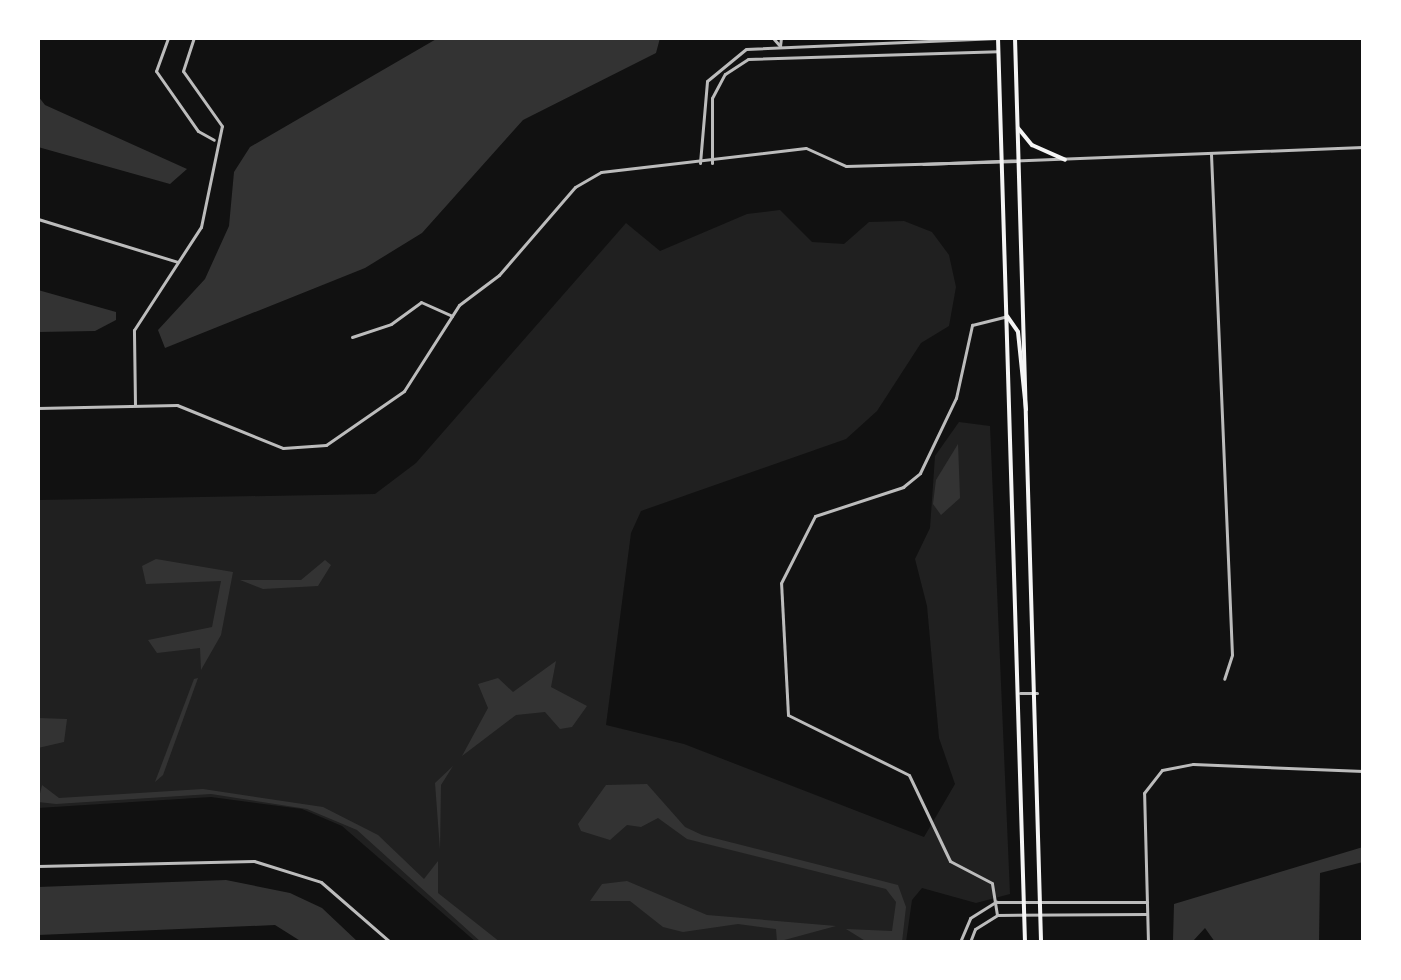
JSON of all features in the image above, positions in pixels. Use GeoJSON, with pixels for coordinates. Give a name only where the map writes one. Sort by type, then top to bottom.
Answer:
{"type":"FeatureCollection","features":[{"type":"Feature","properties":{"kind":"main road"},"geometry":{"type":"LineString","coordinates":[[998,38],[1020,693],[1025,942]]}},
{"type":"Feature","properties":{"kind":"main road"},"geometry":{"type":"LineString","coordinates":[[1015,38],[1037,693],[1041,942]]}},
{"type":"Feature","properties":{"kind":"main road"},"geometry":{"type":"LineString","coordinates":[[1017,126],[1032,145],[1065,160]]}},
{"type":"Feature","properties":{"kind":"main road"},"geometry":{"type":"LineString","coordinates":[[1007,316],[1018,332],[1027,412]]}},
{"type":"Feature","properties":{"kind":"street"},"geometry":{"type":"LineString","coordinates":[[168,38],[156,71],[198,131],[214,140]]}},
{"type":"Feature","properties":{"kind":"street"},"geometry":{"type":"LineString","coordinates":[[135,405],[134,330],[205,215],[214,140],[222,126],[183,71],[194,38]]}},
{"type":"Feature","properties":{"kind":"street"},"geometry":{"type":"LineString","coordinates":[[773,38],[780,46]]}},
{"type":"Feature","properties":{"kind":"street"},"geometry":{"type":"LineString","coordinates":[[780,46],[781,38]]}},
{"type":"Feature","properties":{"kind":"street"},"geometry":{"type":"LineString","coordinates":[[700,163],[707,81],[746,49],[998,38]]}},
{"type":"Feature","properties":{"kind":"street"},"geometry":{"type":"LineString","coordinates":[[908,42],[909,53]]}},
{"type":"Feature","properties":{"kind":"street"},"geometry":{"type":"LineString","coordinates":[[848,44],[849,55]]}},
{"type":"Feature","properties":{"kind":"street"},"geometry":{"type":"LineString","coordinates":[[712,163],[712,98],[737,65],[849,55],[998,51]]}},
{"type":"Feature","properties":{"kind":"street"},"geometry":{"type":"LineString","coordinates":[[923,164],[1363,147]]}},
{"type":"Feature","properties":{"kind":"street"},"geometry":{"type":"LineString","coordinates":[[38,408],[177,405],[283,448],[326,445],[404,391],[452,316],[586,179],[620,166],[712,163],[806,148],[837,165],[1004,166],[1018,161]]}},
{"type":"Feature","properties":{"kind":"street"},"geometry":{"type":"LineString","coordinates":[[1211,154],[1232,655],[1224,679]]}},
{"type":"Feature","properties":{"kind":"street"},"geometry":{"type":"LineString","coordinates":[[38,219],[178,262]]}},
{"type":"Feature","properties":{"kind":"street"},"geometry":{"type":"LineString","coordinates":[[352,337],[391,324],[421,302],[452,316]]}},
{"type":"Feature","properties":{"kind":"street"},"geometry":{"type":"LineString","coordinates":[[997,915],[992,883],[950,861],[909,775],[788,715],[781,583],[815,516],[903,487],[920,473],[956,398],[972,325],[1007,316]]}},
{"type":"Feature","properties":{"kind":"street"},"geometry":{"type":"LineString","coordinates":[[1020,693],[1037,693]]}},
{"type":"Feature","properties":{"kind":"street"},"geometry":{"type":"LineString","coordinates":[[1148,942],[1144,793],[1162,770],[1193,764],[1363,771]]}},
{"type":"Feature","properties":{"kind":"street"},"geometry":{"type":"LineString","coordinates":[[38,866],[254,861],[321,882],[390,942]]}},
{"type":"Feature","properties":{"kind":"street"},"geometry":{"type":"LineString","coordinates":[[960,942],[970,918],[996,902],[1024,899],[1147,902]]}},
{"type":"Feature","properties":{"kind":"street"},"geometry":{"type":"LineString","coordinates":[[970,942],[984,920],[997,915],[1040,912],[1147,914]]}},
{"type":"Feature","properties":{"kind":"shaded area"},"geometry":{"type":"Polygon","coordinates":[[[438,38],[660,38],[656,53],[523,120],[422,233],[365,268],[165,348],[158,330],[205,279],[229,226],[234,172],[250,147],[438,38]]]}},
{"type":"Feature","properties":{"kind":"shaded area"},"geometry":{"type":"Polygon","coordinates":[[[38,96],[45,105],[187,169],[170,184],[38,147],[38,96]]]}},
{"type":"Feature","properties":{"kind":"shaded area"},"geometry":{"type":"Polygon","coordinates":[[[780,210],[812,242],[844,244],[869,222],[904,221],[932,232],[949,255],[956,287],[949,326],[921,343],[877,411],[846,439],[641,511],[631,533],[606,725],[684,744],[924,837],[955,784],[939,738],[927,606],[915,559],[930,528],[935,456],[959,422],[990,426],[1010,894],[976,903],[922,888],[912,900],[906,942],[476,942],[342,826],[302,809],[211,797],[38,808],[38,500],[375,494],[416,463],[626,223],[660,251],[747,214],[780,210]]]}},
{"type":"Feature","properties":{"kind":"shaded area"},"geometry":{"type":"Polygon","coordinates":[[[38,290],[116,312],[116,320],[95,331],[38,332],[38,290]]]}},
{"type":"Feature","properties":{"kind":"shaded area"},"geometry":{"type":"Polygon","coordinates":[[[958,444],[960,498],[941,515],[933,504],[936,480],[958,444]]]}},
{"type":"Feature","properties":{"kind":"shaded area"},"geometry":{"type":"Polygon","coordinates":[[[156,559],[233,572],[221,635],[201,670],[200,648],[157,653],[148,640],[212,627],[221,581],[146,584],[142,566],[156,559]]]}},
{"type":"Feature","properties":{"kind":"shaded area"},"geometry":{"type":"Polygon","coordinates":[[[325,560],[331,565],[318,586],[263,589],[240,580],[301,580],[325,560]]]}},
{"type":"Feature","properties":{"kind":"shaded area"},"geometry":{"type":"Polygon","coordinates":[[[556,661],[551,687],[587,706],[572,727],[560,729],[545,712],[516,715],[462,756],[488,708],[478,684],[498,678],[513,692],[556,661]]]}},
{"type":"Feature","properties":{"kind":"shaded area"},"geometry":{"type":"Polygon","coordinates":[[[198,678],[163,775],[155,782],[194,679],[198,678]]]}},
{"type":"Feature","properties":{"kind":"shaded area"},"geometry":{"type":"Polygon","coordinates":[[[38,718],[67,719],[64,742],[38,748],[38,718]]]}},
{"type":"Feature","properties":{"kind":"shaded area"},"geometry":{"type":"Polygon","coordinates":[[[453,766],[441,785],[440,850],[435,783],[453,766]]]}},
{"type":"Feature","properties":{"kind":"shaded area"},"geometry":{"type":"Polygon","coordinates":[[[647,784],[685,827],[702,835],[898,885],[906,907],[902,942],[867,942],[846,929],[892,931],[896,902],[886,889],[687,839],[658,818],[641,827],[627,825],[610,840],[581,831],[578,824],[606,785],[647,784]]]}},
{"type":"Feature","properties":{"kind":"shaded area"},"geometry":{"type":"Polygon","coordinates":[[[42,785],[59,798],[203,789],[323,807],[378,835],[424,879],[438,861],[438,893],[500,942],[481,942],[357,830],[307,809],[211,794],[56,804],[38,802],[42,785]]]}},
{"type":"Feature","properties":{"kind":"shaded area"},"geometry":{"type":"Polygon","coordinates":[[[1363,847],[1363,862],[1320,873],[1319,942],[1215,942],[1205,928],[1193,941],[1173,940],[1174,904],[1363,847]]]}},
{"type":"Feature","properties":{"kind":"shaded area"},"geometry":{"type":"Polygon","coordinates":[[[226,880],[290,893],[322,908],[358,942],[302,942],[275,925],[38,935],[38,887],[226,880]]]}},
{"type":"Feature","properties":{"kind":"shaded area"},"geometry":{"type":"Polygon","coordinates":[[[627,881],[707,915],[836,926],[777,942],[776,929],[738,924],[683,932],[663,927],[630,901],[590,901],[602,884],[627,881]]]}}]}
